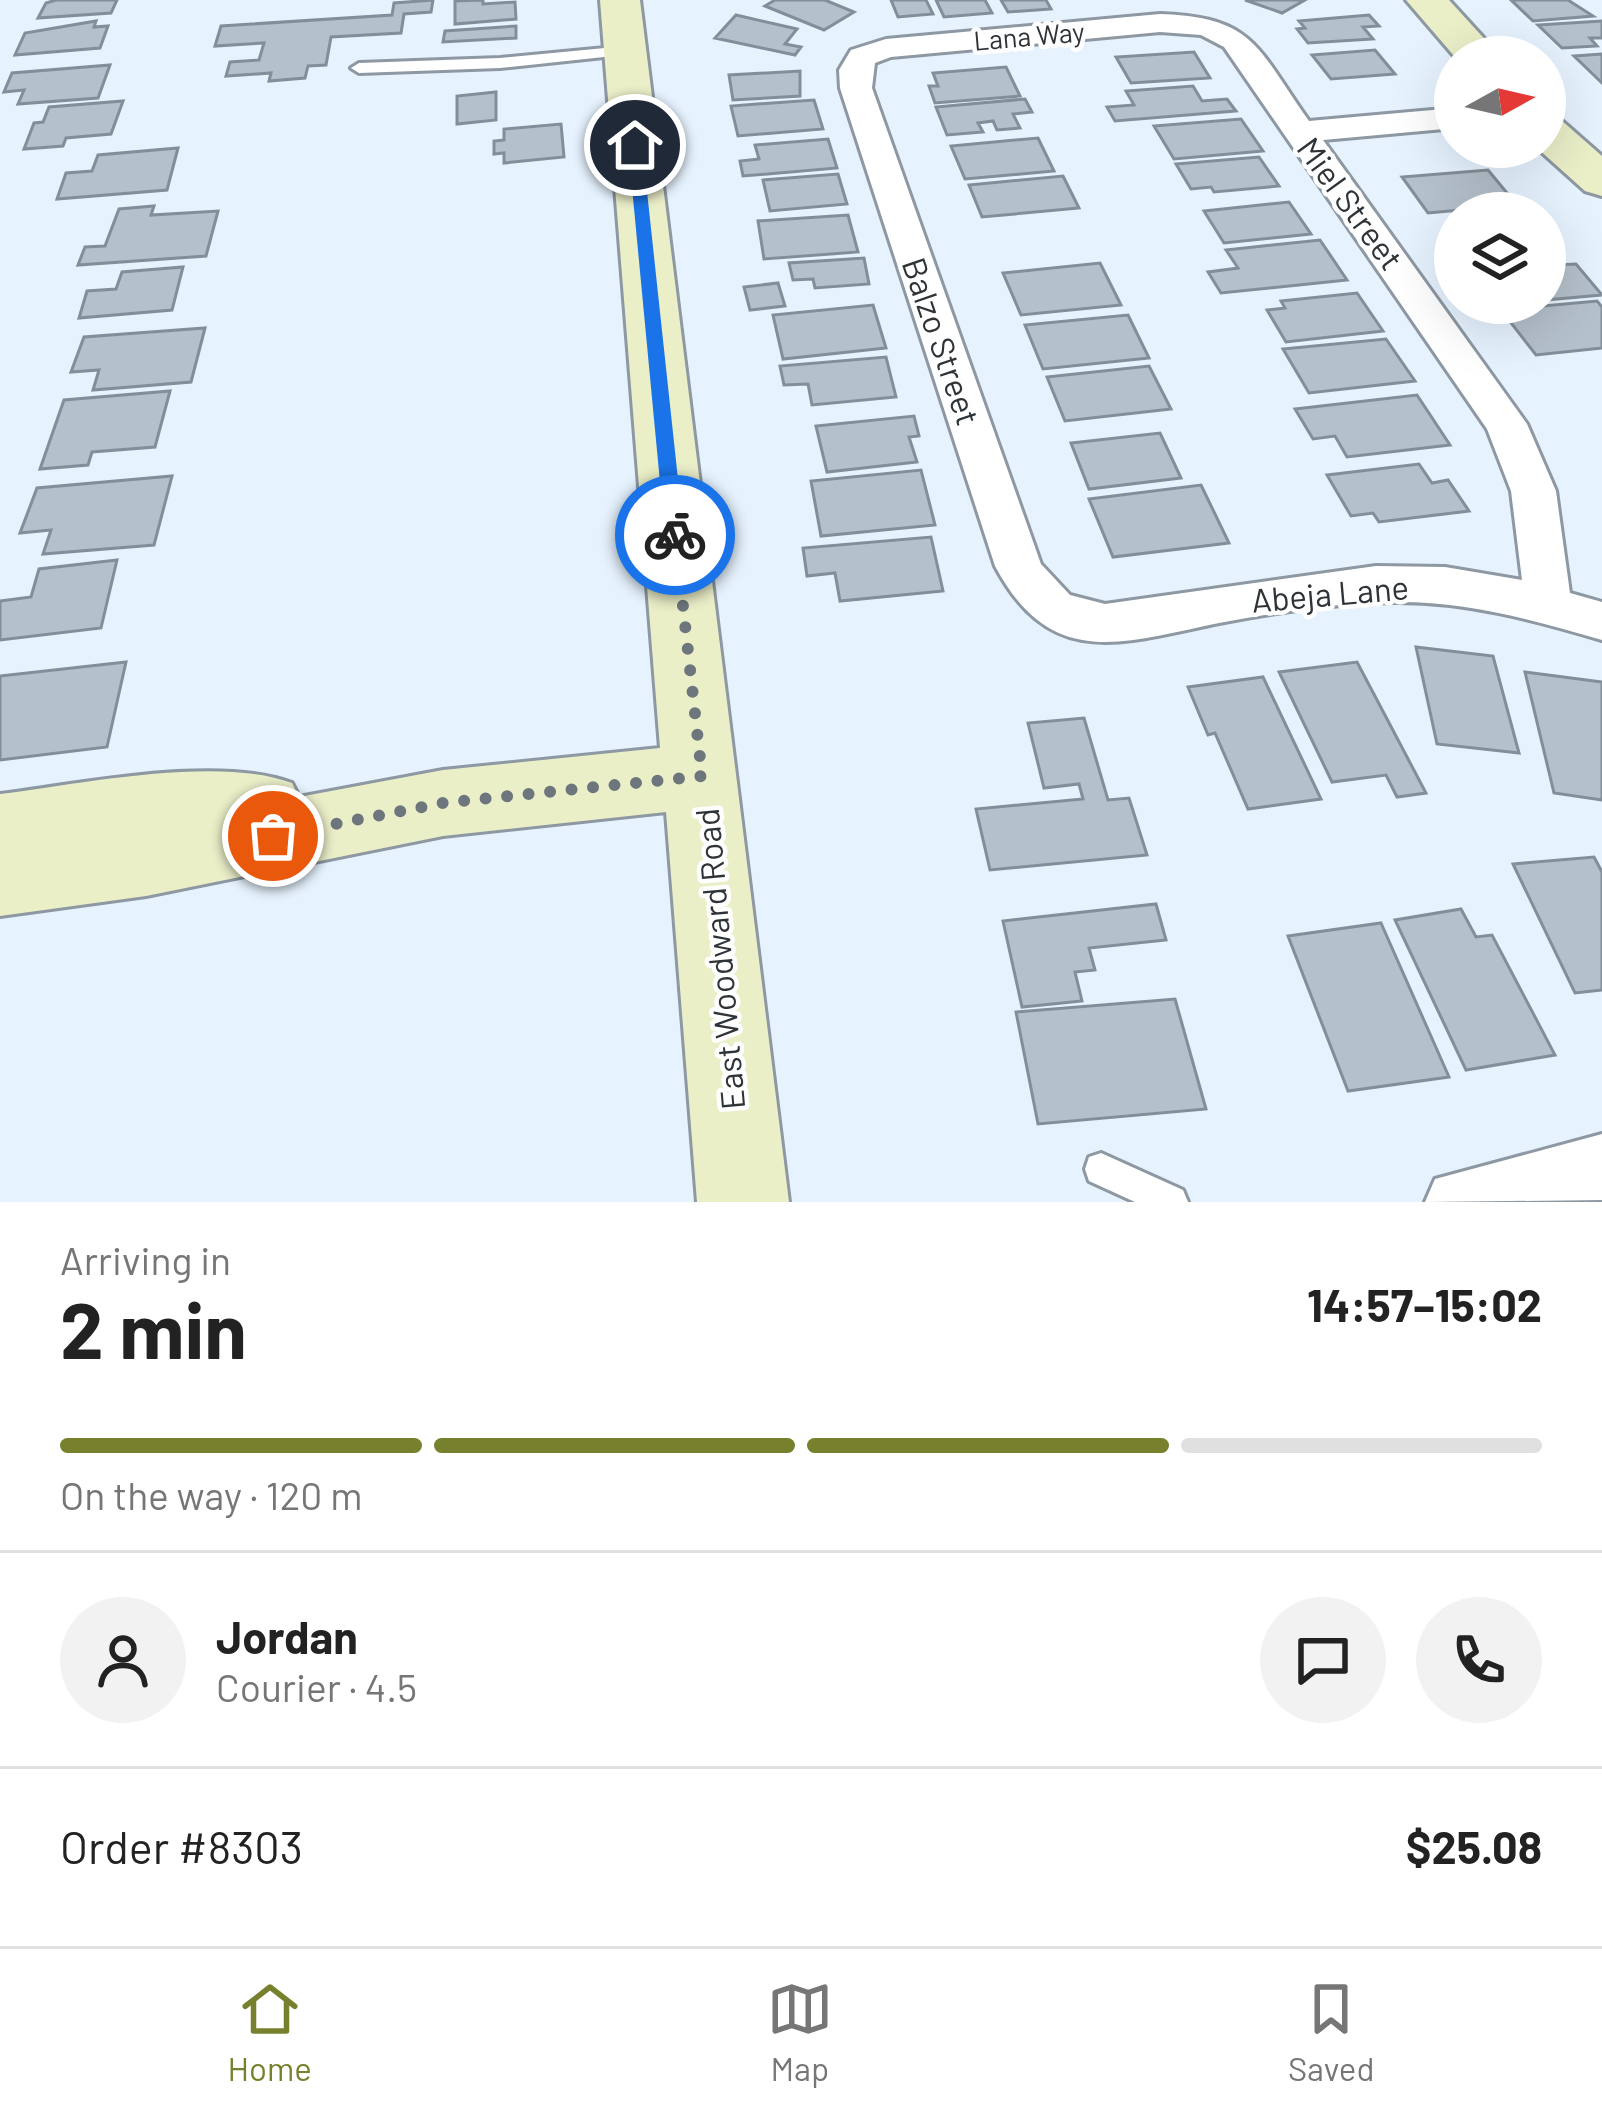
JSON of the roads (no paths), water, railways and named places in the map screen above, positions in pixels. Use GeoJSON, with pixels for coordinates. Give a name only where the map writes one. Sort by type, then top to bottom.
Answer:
{"type":"FeatureCollection","features":[{"type":"Feature","properties":{"kind":"street"},"geometry":{"type":"LineString","coordinates":[[1426,0],[1459,36]]}},
{"type":"Feature","properties":{"kind":"street","name":"Lana Way"},"geometry":{"type":"LineString","coordinates":[[862,56],[886,48],[1197,24]]}},
{"type":"Feature","properties":{"kind":"street","name":"Miel Street"},"geometry":{"type":"LineString","coordinates":[[1197,24],[1220,29],[1235,40],[1458,350],[1531,470],[1540,512],[1547,604]]}},
{"type":"Feature","properties":{"kind":"street","name":"East Woodward Road"},"geometry":{"type":"LineString","coordinates":[[623,26],[742,1202]]}},
{"type":"Feature","properties":{"kind":"street","name":"Balzo Street"},"geometry":{"type":"LineString","coordinates":[[862,56],[855,70],[856,88],[1018,566],[1034,596],[1058,613]]}},
{"type":"Feature","properties":{"kind":"street"},"geometry":{"type":"LineString","coordinates":[[1299,132],[1434,120]]}},
{"type":"Feature","properties":{"kind":"street"},"geometry":{"type":"LineString","coordinates":[[1566,149],[1602,182]]}},
{"type":"Feature","properties":{"kind":"street","name":"Abeja Lane"},"geometry":{"type":"LineString","coordinates":[[1058,613],[1115,624],[1156,620],[1193,607],[1424,584],[1547,604],[1602,621]]}},
{"type":"Feature","properties":{"kind":"street"},"geometry":{"type":"LineString","coordinates":[[0,828],[158,808],[443,803],[702,776]]}},
{"type":"Feature","properties":{"kind":"street"},"geometry":{"type":"LineString","coordinates":[[0,880],[146,861],[443,803]]}},
{"type":"Feature","properties":{"kind":"street"},"geometry":{"type":"LineString","coordinates":[[1458,1202],[1602,1167]]}},
{"type":"Feature","properties":{"kind":"lane"},"geometry":{"type":"LineString","coordinates":[[359,68],[500,63],[623,26]]}},
{"type":"Feature","properties":{"kind":"lane"},"geometry":{"type":"LineString","coordinates":[[1101,1169],[1171,1202]]}}]}
